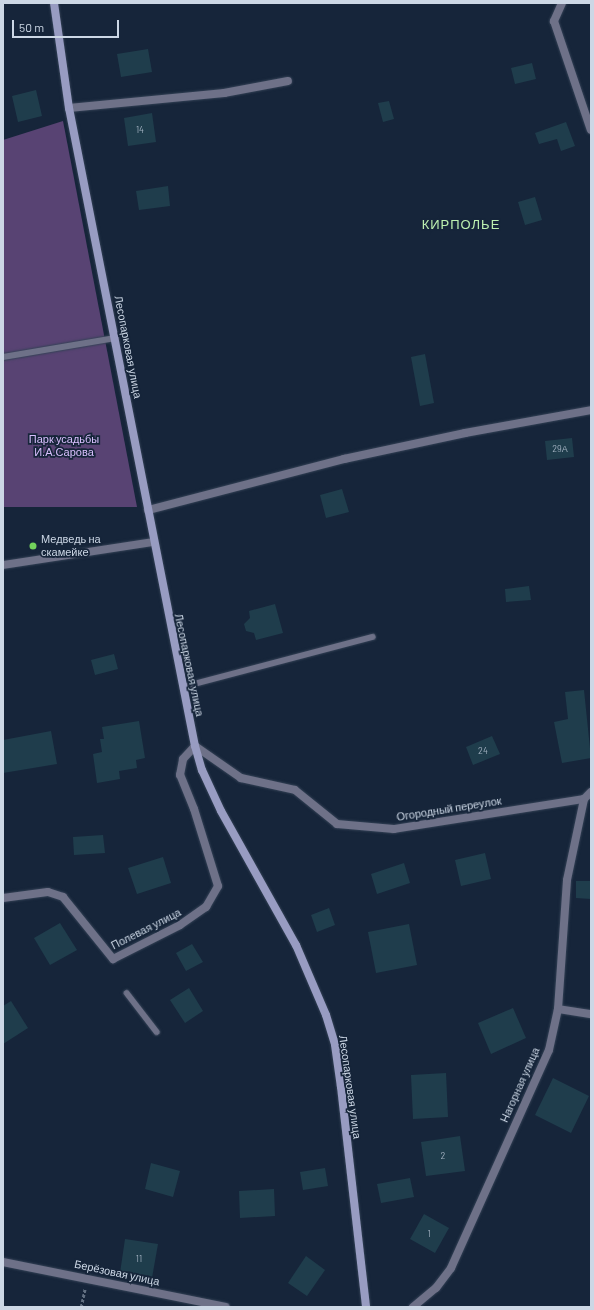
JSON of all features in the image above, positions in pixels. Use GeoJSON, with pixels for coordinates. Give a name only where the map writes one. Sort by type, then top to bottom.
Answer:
{"type":"FeatureCollection","features":[{"type":"Feature","properties":{"kind":"street","name":"Лесопарковая улица"},"geometry":{"type":"LineString","coordinates":[[54,3],[69,108],[115,338],[153,542],[195,746],[202,770],[221,811],[296,945],[326,1015],[335,1045],[341,1087],[366,1307]]}},
{"type":"Feature","properties":{"kind":"street"},"geometry":{"type":"LineString","coordinates":[[562,3],[554,21],[591,130]]}},
{"type":"Feature","properties":{"kind":"street"},"geometry":{"type":"LineString","coordinates":[[69,108],[224,93],[288,81]]}},
{"type":"Feature","properties":{"kind":"street"},"geometry":{"type":"LineString","coordinates":[[148,510],[359,456],[464,433],[591,410]]}},
{"type":"Feature","properties":{"kind":"street"},"geometry":{"type":"LineString","coordinates":[[3,565],[153,542]]}},
{"type":"Feature","properties":{"kind":"street","name":"Огородный переулок"},"geometry":{"type":"LineString","coordinates":[[195,746],[241,778],[295,790],[337,824],[394,829],[584,799]]}},
{"type":"Feature","properties":{"kind":"street","name":"Полевая улица"},"geometry":{"type":"LineString","coordinates":[[3,898],[40,892],[63,897],[113,959],[180,925],[206,907],[218,886],[194,809],[180,775],[183,759],[195,746]]}},
{"type":"Feature","properties":{"kind":"street"},"geometry":{"type":"LineString","coordinates":[[584,799],[591,792]]}},
{"type":"Feature","properties":{"kind":"street","name":"Нагорная улица"},"geometry":{"type":"LineString","coordinates":[[413,1307],[436,1288],[451,1268],[549,1050],[558,1009],[567,880],[584,799]]}},
{"type":"Feature","properties":{"kind":"street"},"geometry":{"type":"LineString","coordinates":[[558,1009],[591,1014]]}},
{"type":"Feature","properties":{"kind":"street","name":"Берёзовая улица"},"geometry":{"type":"LineString","coordinates":[[3,1262],[226,1307]]}},
{"type":"Feature","properties":{"kind":"lane"},"geometry":{"type":"LineString","coordinates":[[3,357],[115,338]]}},
{"type":"Feature","properties":{"kind":"lane"},"geometry":{"type":"LineString","coordinates":[[183,687],[372,637]]}},
{"type":"Feature","properties":{"kind":"lane"},"geometry":{"type":"LineString","coordinates":[[127,992],[157,1032]]}},
{"type":"Feature","properties":{"kind":"path"},"geometry":{"type":"LineString","coordinates":[[81,1307],[88,1278]]}},
{"type":"Feature","properties":{"kind":"green space","name":"Парк усадьбы И.А.Сарова"},"geometry":{"type":"Polygon","coordinates":[[[63,121],[137,507],[3,507],[3,140],[63,121]]]}},
{"type":"Feature","properties":{"kind":"building"},"geometry":{"type":"Polygon","coordinates":[[[148,49],[152,72],[121,77],[117,54],[148,49]]]}},
{"type":"Feature","properties":{"kind":"building"},"geometry":{"type":"Polygon","coordinates":[[[532,63],[536,79],[515,84],[511,68],[532,63]]]}},
{"type":"Feature","properties":{"kind":"building"},"geometry":{"type":"Polygon","coordinates":[[[36,90],[42,116],[18,122],[12,96],[36,90]]]}},
{"type":"Feature","properties":{"kind":"building"},"geometry":{"type":"Polygon","coordinates":[[[389,101],[394,119],[383,122],[378,103],[389,101]]]}},
{"type":"Feature","properties":{"kind":"building"},"geometry":{"type":"Polygon","coordinates":[[[152,113],[156,142],[128,146],[124,118],[152,113]]]}},
{"type":"Feature","properties":{"kind":"building"},"geometry":{"type":"Polygon","coordinates":[[[566,122],[575,146],[561,151],[557,139],[539,144],[535,133],[566,122]]]}},
{"type":"Feature","properties":{"kind":"building"},"geometry":{"type":"Polygon","coordinates":[[[168,186],[170,206],[139,210],[136,191],[168,186]]]}},
{"type":"Feature","properties":{"kind":"building"},"geometry":{"type":"Polygon","coordinates":[[[535,197],[542,220],[525,225],[518,202],[535,197]]]}},
{"type":"Feature","properties":{"kind":"building"},"geometry":{"type":"Polygon","coordinates":[[[425,354],[434,403],[420,406],[411,357],[425,354]]]}},
{"type":"Feature","properties":{"kind":"building"},"geometry":{"type":"Polygon","coordinates":[[[572,438],[574,457],[547,460],[545,441],[572,438]]]}},
{"type":"Feature","properties":{"kind":"building"},"geometry":{"type":"Polygon","coordinates":[[[342,489],[349,512],[326,518],[320,495],[342,489]]]}},
{"type":"Feature","properties":{"kind":"building"},"geometry":{"type":"Polygon","coordinates":[[[529,586],[531,600],[506,602],[505,589],[529,586]]]}},
{"type":"Feature","properties":{"kind":"building"},"geometry":{"type":"Polygon","coordinates":[[[275,604],[283,633],[256,640],[254,633],[246,631],[244,624],[250,618],[249,611],[275,604]]]}},
{"type":"Feature","properties":{"kind":"building"},"geometry":{"type":"Polygon","coordinates":[[[114,654],[118,669],[95,675],[91,660],[114,654]]]}},
{"type":"Feature","properties":{"kind":"building"},"geometry":{"type":"Polygon","coordinates":[[[584,690],[591,758],[562,763],[554,722],[568,719],[565,692],[584,690]]]}},
{"type":"Feature","properties":{"kind":"building"},"geometry":{"type":"Polygon","coordinates":[[[139,721],[145,758],[136,760],[137,768],[119,771],[120,779],[97,783],[93,754],[102,752],[100,739],[104,739],[102,727],[139,721]]]}},
{"type":"Feature","properties":{"kind":"building"},"geometry":{"type":"Polygon","coordinates":[[[51,731],[57,764],[3,773],[3,740],[51,731]]]}},
{"type":"Feature","properties":{"kind":"building"},"geometry":{"type":"Polygon","coordinates":[[[492,736],[500,754],[473,765],[466,747],[492,736]]]}},
{"type":"Feature","properties":{"kind":"building"},"geometry":{"type":"Polygon","coordinates":[[[103,835],[105,853],[74,855],[73,837],[103,835]]]}},
{"type":"Feature","properties":{"kind":"building"},"geometry":{"type":"Polygon","coordinates":[[[485,853],[491,879],[461,886],[455,860],[485,853]]]}},
{"type":"Feature","properties":{"kind":"building"},"geometry":{"type":"Polygon","coordinates":[[[163,857],[171,883],[137,894],[128,868],[163,857]]]}},
{"type":"Feature","properties":{"kind":"building"},"geometry":{"type":"Polygon","coordinates":[[[404,863],[410,883],[377,894],[371,874],[404,863]]]}},
{"type":"Feature","properties":{"kind":"building"},"geometry":{"type":"Polygon","coordinates":[[[576,881],[591,881],[591,899],[576,898],[576,881]]]}},
{"type":"Feature","properties":{"kind":"building"},"geometry":{"type":"Polygon","coordinates":[[[329,908],[335,925],[317,932],[311,915],[329,908]]]}},
{"type":"Feature","properties":{"kind":"building"},"geometry":{"type":"Polygon","coordinates":[[[60,923],[77,950],[50,965],[34,938],[60,923]]]}},
{"type":"Feature","properties":{"kind":"building"},"geometry":{"type":"Polygon","coordinates":[[[409,924],[417,965],[376,973],[368,932],[409,924]]]}},
{"type":"Feature","properties":{"kind":"building"},"geometry":{"type":"Polygon","coordinates":[[[192,944],[203,962],[186,971],[176,953],[192,944]]]}},
{"type":"Feature","properties":{"kind":"building"},"geometry":{"type":"Polygon","coordinates":[[[189,988],[203,1011],[185,1023],[170,1000],[189,988]]]}},
{"type":"Feature","properties":{"kind":"building"},"geometry":{"type":"Polygon","coordinates":[[[11,1001],[28,1028],[3,1044],[3,1006],[11,1001]]]}},
{"type":"Feature","properties":{"kind":"building"},"geometry":{"type":"Polygon","coordinates":[[[513,1008],[526,1038],[491,1054],[478,1023],[513,1008]]]}},
{"type":"Feature","properties":{"kind":"building"},"geometry":{"type":"Polygon","coordinates":[[[446,1073],[448,1117],[413,1119],[411,1075],[446,1073]]]}},
{"type":"Feature","properties":{"kind":"building"},"geometry":{"type":"Polygon","coordinates":[[[553,1078],[589,1096],[571,1133],[535,1115],[553,1078]]]}},
{"type":"Feature","properties":{"kind":"building"},"geometry":{"type":"Polygon","coordinates":[[[460,1136],[465,1171],[426,1176],[421,1142],[460,1136]]]}},
{"type":"Feature","properties":{"kind":"building"},"geometry":{"type":"Polygon","coordinates":[[[151,1163],[180,1171],[173,1197],[145,1189],[151,1163]]]}},
{"type":"Feature","properties":{"kind":"building"},"geometry":{"type":"Polygon","coordinates":[[[325,1168],[328,1186],[303,1190],[300,1172],[325,1168]]]}},
{"type":"Feature","properties":{"kind":"building"},"geometry":{"type":"Polygon","coordinates":[[[410,1178],[414,1197],[381,1203],[377,1184],[410,1178]]]}},
{"type":"Feature","properties":{"kind":"building"},"geometry":{"type":"Polygon","coordinates":[[[274,1189],[275,1216],[240,1218],[239,1191],[274,1189]]]}},
{"type":"Feature","properties":{"kind":"building"},"geometry":{"type":"Polygon","coordinates":[[[424,1214],[449,1228],[435,1253],[410,1239],[424,1214]]]}},
{"type":"Feature","properties":{"kind":"building"},"geometry":{"type":"Polygon","coordinates":[[[125,1239],[158,1244],[152,1278],[120,1273],[125,1239]]]}},
{"type":"Feature","properties":{"kind":"building"},"geometry":{"type":"Polygon","coordinates":[[[306,1256],[325,1270],[307,1296],[288,1283],[306,1256]]]}},
{"type":"Feature","properties":{"kind":"place","name":"Медведь на скамейке"},"geometry":{"type":"Point","coordinates":[33,546]}},
{"type":"Feature","properties":{"kind":"district","name":"КИРПОЛЬЕ"},"geometry":{"type":"Point","coordinates":[461,224]}}]}
